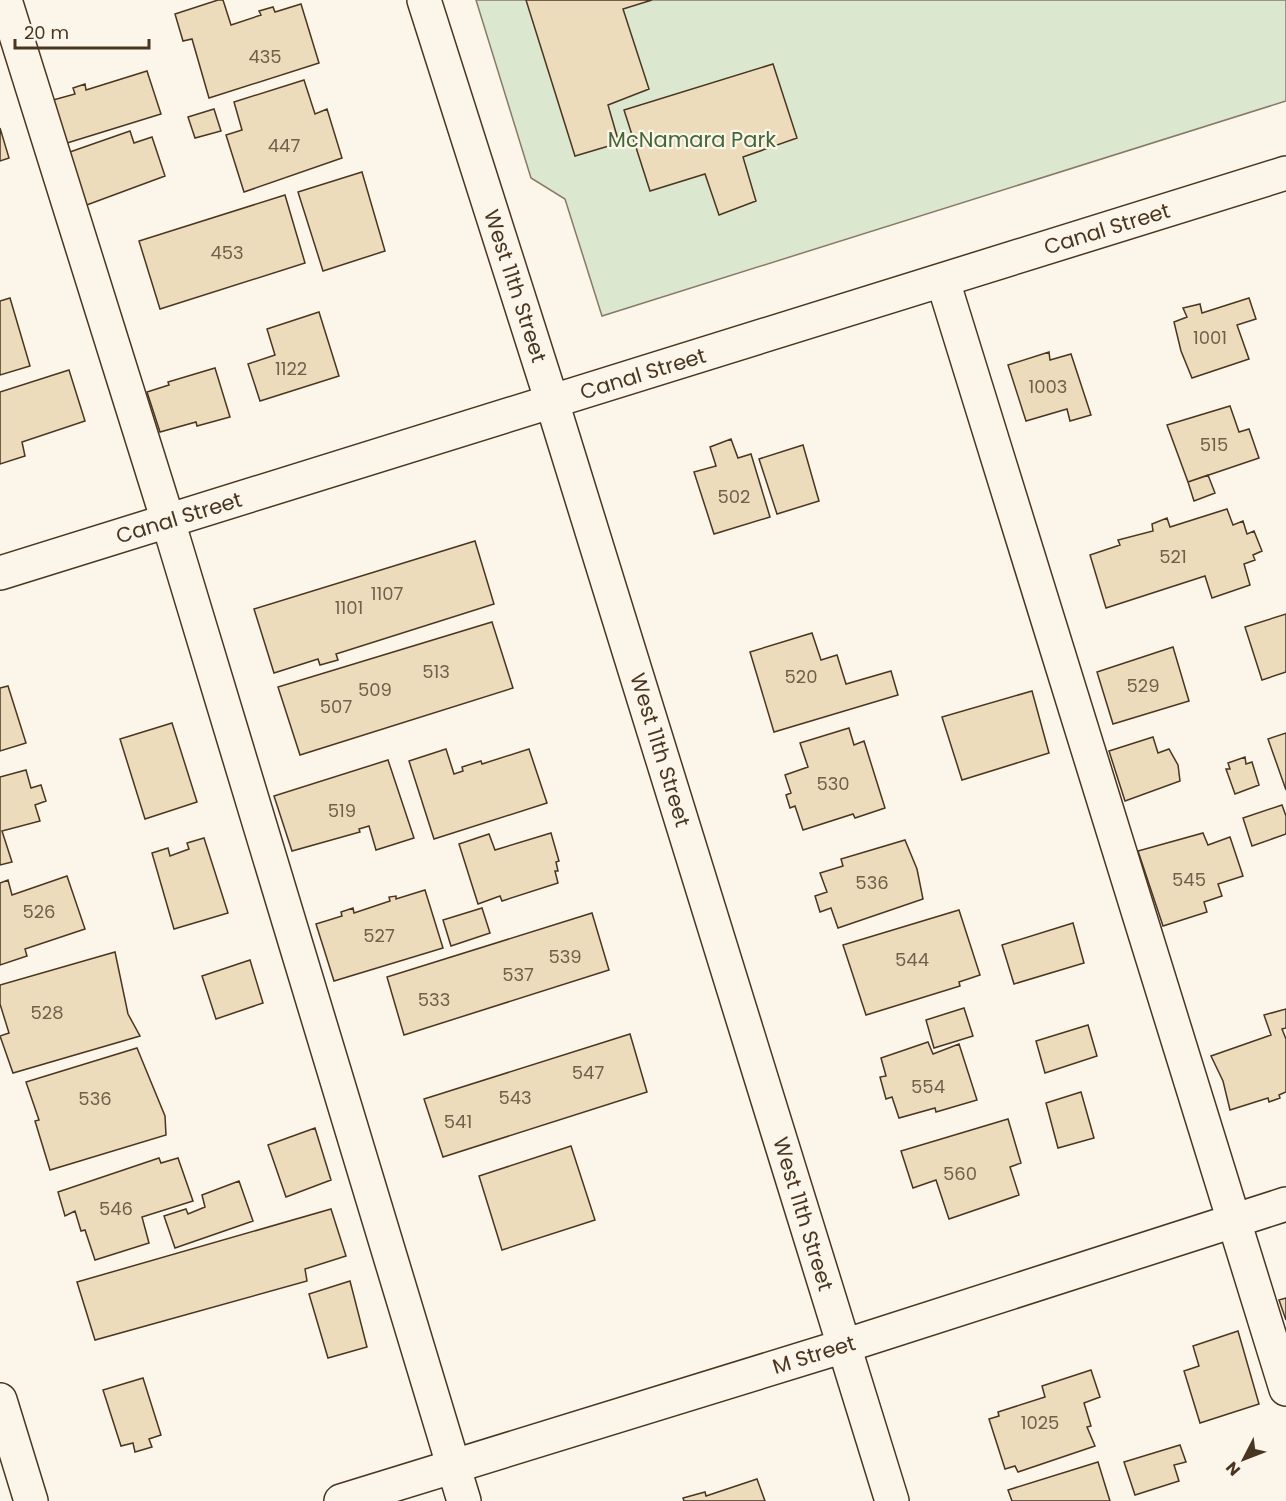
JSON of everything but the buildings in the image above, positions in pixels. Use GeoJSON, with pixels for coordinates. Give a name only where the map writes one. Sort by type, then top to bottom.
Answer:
{"type":"FeatureCollection","features":[{"type":"Feature","properties":{"kind":"street"},"geometry":{"type":"LineString","coordinates":[[5,0],[168,521],[464,1501]]}},
{"type":"Feature","properties":{"kind":"street","name":"West 11th Street"},"geometry":{"type":"LineString","coordinates":[[424,0],[552,402],[892,1501]]}},
{"type":"Feature","properties":{"kind":"street","name":"Canal Street"},"geometry":{"type":"LineString","coordinates":[[0,573],[1286,173]]}},
{"type":"Feature","properties":{"kind":"street"},"geometry":{"type":"LineString","coordinates":[[943,281],[1286,1389]]}},
{"type":"Feature","properties":{"kind":"street","name":"M Street"},"geometry":{"type":"LineString","coordinates":[[341,1501],[844,1346],[1233,1223],[1286,1204]]}},
{"type":"Feature","properties":{"kind":"street"},"geometry":{"type":"LineString","coordinates":[[0,1400],[31,1501]]}},
{"type":"Feature","properties":{"kind":"green space","name":"McNamara Park"},"geometry":{"type":"Polygon","coordinates":[[[476,0],[1286,0],[1286,101],[602,316],[565,199],[531,178],[476,0]]]}}]}
